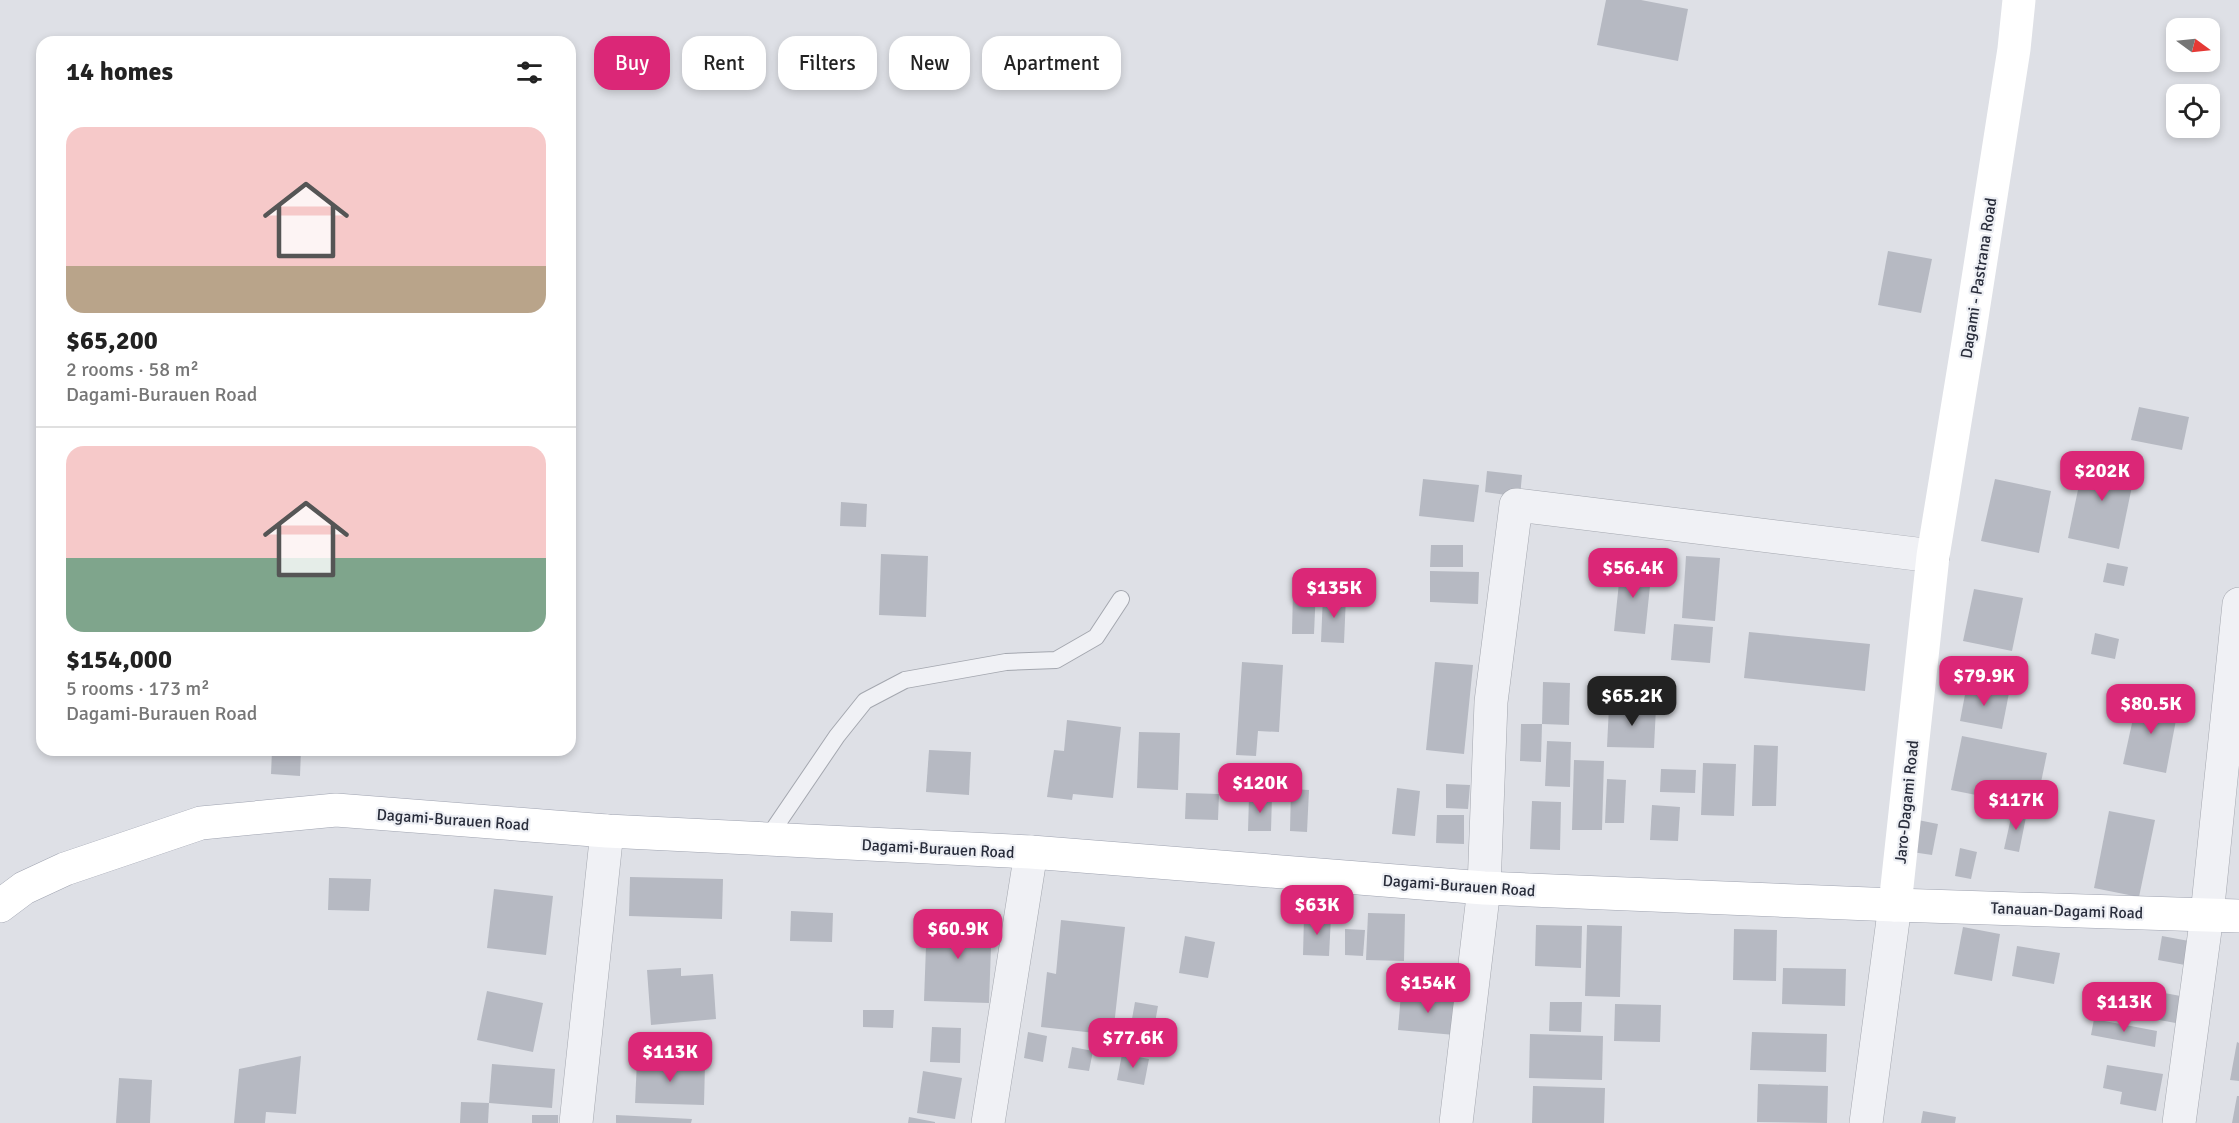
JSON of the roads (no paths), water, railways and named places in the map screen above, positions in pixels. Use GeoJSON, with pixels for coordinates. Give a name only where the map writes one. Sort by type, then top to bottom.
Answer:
{"type":"FeatureCollection","features":[{"type":"Feature","properties":{"kind":"main road","name":"Dagami - Pastrana Road"},"geometry":{"type":"LineString","coordinates":[[1933,556],[2014,50],[2019,0]]}},
{"type":"Feature","properties":{"kind":"main road","name":"Jaro-Dagami Road"},"geometry":{"type":"LineString","coordinates":[[1895,905],[1933,556]]}},
{"type":"Feature","properties":{"kind":"main road","name":"Dagami-Burauen Road"},"geometry":{"type":"LineString","coordinates":[[0,906],[24,888],[65,869],[201,824],[336,810],[607,831],[1031,852],[1484,888],[1895,905]]}},
{"type":"Feature","properties":{"kind":"main road","name":"Tanauan-Dagami Road"},"geometry":{"type":"LineString","coordinates":[[1895,905],[2223,915]]}},
{"type":"Feature","properties":{"kind":"street"},"geometry":{"type":"LineString","coordinates":[[1456,1123],[1484,888],[1491,702],[1516,505],[1933,556]]}},
{"type":"Feature","properties":{"kind":"street"},"geometry":{"type":"LineString","coordinates":[[2179,1123],[2223,915],[2239,604]]}},
{"type":"Feature","properties":{"kind":"street"},"geometry":{"type":"LineString","coordinates":[[576,1123],[607,831]]}},
{"type":"Feature","properties":{"kind":"street"},"geometry":{"type":"LineString","coordinates":[[988,1123],[1031,852]]}},
{"type":"Feature","properties":{"kind":"street"},"geometry":{"type":"LineString","coordinates":[[1866,1123],[1895,905]]}},
{"type":"Feature","properties":{"kind":"lane"},"geometry":{"type":"LineString","coordinates":[[767,839],[837,736],[865,701],[905,680],[1006,662],[1056,660],[1096,637],[1121,599]]}}]}
